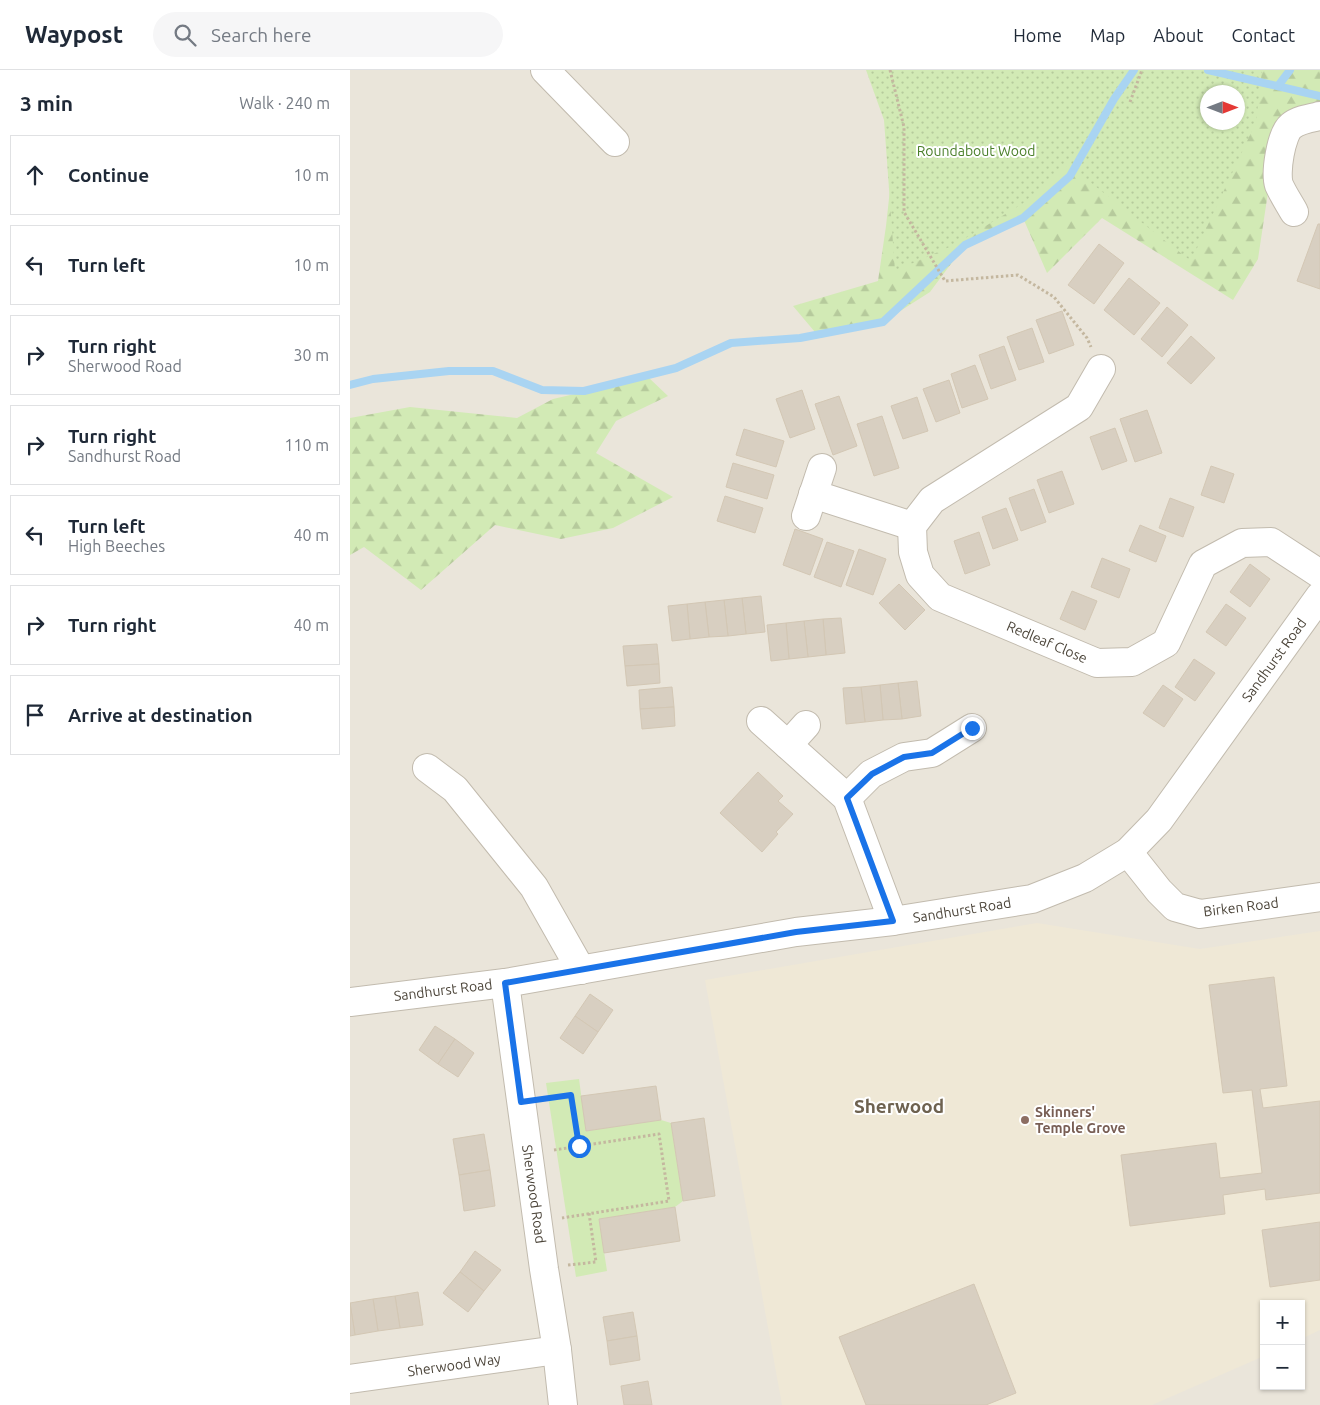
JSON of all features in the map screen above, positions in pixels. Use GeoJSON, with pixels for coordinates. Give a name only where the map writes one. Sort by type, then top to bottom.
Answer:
{"type":"FeatureCollection","features":[{"type":"Feature","properties":{"kind":"street"},"geometry":{"type":"LineString","coordinates":[[545,70],[615,142]]}},
{"type":"Feature","properties":{"kind":"street"},"geometry":{"type":"LineString","coordinates":[[1294,212],[1278,183],[1278,168],[1283,138],[1292,125],[1307,118],[1320,116]]}},
{"type":"Feature","properties":{"kind":"street"},"geometry":{"type":"LineString","coordinates":[[822,468],[810,505],[912,526],[932,500],[1079,406],[1101,370]]}},
{"type":"Feature","properties":{"kind":"street","name":"Redleaf Close"},"geometry":{"type":"LineString","coordinates":[[912,526],[913,552],[920,575],[940,597],[1097,663],[1132,662],[1166,643],[1203,564],[1242,543],[1271,542],[1320,574]]}},
{"type":"Feature","properties":{"kind":"street","name":"Sandhurst Road"},"geometry":{"type":"LineString","coordinates":[[350,1002],[505,983],[796,932],[893,921],[1032,899],[1085,878],[1128,852],[1159,820],[1320,596]]}},
{"type":"Feature","properties":{"kind":"street"},"geometry":{"type":"LineString","coordinates":[[761,721],[847,798],[893,921]]}},
{"type":"Feature","properties":{"kind":"street"},"geometry":{"type":"LineString","coordinates":[[788,745],[806,725]]}},
{"type":"Feature","properties":{"kind":"street"},"geometry":{"type":"LineString","coordinates":[[847,798],[872,774],[904,757],[932,753],[972,728]]}},
{"type":"Feature","properties":{"kind":"street"},"geometry":{"type":"LineString","coordinates":[[427,768],[455,789],[534,887],[581,970]]}},
{"type":"Feature","properties":{"kind":"street","name":"Birken Road"},"geometry":{"type":"LineString","coordinates":[[1128,852],[1175,907],[1200,914],[1320,897]]}},
{"type":"Feature","properties":{"kind":"street","name":"Sherwood Road"},"geometry":{"type":"LineString","coordinates":[[505,983],[544,1269],[558,1350],[563,1405]]}},
{"type":"Feature","properties":{"kind":"street","name":"Sherwood Way"},"geometry":{"type":"LineString","coordinates":[[350,1379],[558,1350]]}},
{"type":"Feature","properties":{"kind":"path"},"geometry":{"type":"LineString","coordinates":[[890,70],[904,127],[904,212],[945,281],[1018,275],[1054,297],[1087,338],[1101,370]]}},
{"type":"Feature","properties":{"kind":"path"},"geometry":{"type":"LineString","coordinates":[[1130,102],[1142,70]]}},
{"type":"Feature","properties":{"kind":"path"},"geometry":{"type":"LineString","coordinates":[[521,1102],[571,1095],[579,1146]]}},
{"type":"Feature","properties":{"kind":"path"},"geometry":{"type":"LineString","coordinates":[[529,1154],[659,1134],[669,1201],[538,1221]]}},
{"type":"Feature","properties":{"kind":"path"},"geometry":{"type":"LineString","coordinates":[[544,1269],[596,1262],[589,1214]]}},
{"type":"Feature","properties":{"kind":"shaded area"},"geometry":{"type":"Polygon","coordinates":[[[350,70],[1320,70],[1320,1405],[350,1405],[350,70]]]}},
{"type":"Feature","properties":{"kind":"shaded area","name":"Skinners' Temple Grove"},"geometry":{"type":"Polygon","coordinates":[[[1037,923],[1200,949],[1320,931],[1320,1330],[1305,1337],[1305,1300],[1260,1300],[1260,1358],[1152,1405],[782,1405],[705,980],[1037,923]]]}},
{"type":"Feature","properties":{"kind":"green space","name":"Roundabout Wood"},"geometry":{"type":"Polygon","coordinates":[[[866,70],[1262,70],[1256,122],[1191,261],[1068,165],[1022,204],[954,245],[895,271],[884,120],[866,70]]]}},
{"type":"Feature","properties":{"kind":"green space","name":"Roundabout Wood"},"geometry":{"type":"Polygon","coordinates":[[[903,70],[1320,70],[1320,126],[1274,152],[1258,259],[1233,300],[1102,218],[1047,273],[1023,218],[965,245],[930,292],[883,322],[820,338],[793,306],[878,281],[903,70]]]}},
{"type":"Feature","properties":{"kind":"green space"},"geometry":{"type":"Polygon","coordinates":[[[648,377],[668,396],[616,421],[596,453],[673,497],[613,528],[561,539],[495,525],[421,590],[364,547],[350,555],[350,418],[410,407],[517,418],[553,399],[648,377]]]}},
{"type":"Feature","properties":{"kind":"green space"},"geometry":{"type":"Polygon","coordinates":[[[579,1079],[586,1131],[661,1120],[671,1123],[683,1201],[675,1207],[599,1219],[607,1271],[576,1277],[546,1083],[579,1079]]]}},
{"type":"Feature","properties":{"kind":"building"},"geometry":{"type":"Polygon","coordinates":[[[1318,224],[1320,224],[1320,289],[1297,281],[1318,224]]]}},
{"type":"Feature","properties":{"kind":"building"},"geometry":{"type":"Polygon","coordinates":[[[1099,244],[1124,263],[1094,304],[1068,285],[1099,244]]]}},
{"type":"Feature","properties":{"kind":"building"},"geometry":{"type":"Polygon","coordinates":[[[1129,278],[1160,303],[1134,335],[1104,310],[1129,278]]]}},
{"type":"Feature","properties":{"kind":"building"},"geometry":{"type":"Polygon","coordinates":[[[1167,307],[1188,325],[1162,357],[1141,339],[1167,307]]]}},
{"type":"Feature","properties":{"kind":"building"},"geometry":{"type":"Polygon","coordinates":[[[1062,311],[1074,345],[1049,354],[1036,320],[1062,311]]]}},
{"type":"Feature","properties":{"kind":"building"},"geometry":{"type":"Polygon","coordinates":[[[1032,328],[1044,362],[1019,370],[1007,337],[1032,328]]]}},
{"type":"Feature","properties":{"kind":"building"},"geometry":{"type":"Polygon","coordinates":[[[1191,336],[1215,358],[1191,384],[1167,363],[1191,336]]]}},
{"type":"Feature","properties":{"kind":"building"},"geometry":{"type":"Polygon","coordinates":[[[1004,346],[1016,380],[991,389],[979,355],[1004,346]]]}},
{"type":"Feature","properties":{"kind":"building"},"geometry":{"type":"Polygon","coordinates":[[[975,365],[988,399],[962,408],[951,374],[975,365]]]}},
{"type":"Feature","properties":{"kind":"building"},"geometry":{"type":"Polygon","coordinates":[[[949,380],[960,413],[936,422],[923,389],[949,380]]]}},
{"type":"Feature","properties":{"kind":"building"},"geometry":{"type":"Polygon","coordinates":[[[802,390],[815,429],[790,438],[776,399],[802,390]]]}},
{"type":"Feature","properties":{"kind":"building"},"geometry":{"type":"Polygon","coordinates":[[[839,396],[857,446],[833,455],[815,404],[839,396]]]}},
{"type":"Feature","properties":{"kind":"building"},"geometry":{"type":"Polygon","coordinates":[[[917,397],[928,431],[903,439],[891,406],[917,397]]]}},
{"type":"Feature","properties":{"kind":"building"},"geometry":{"type":"Polygon","coordinates":[[[1147,410],[1162,453],[1135,462],[1120,419],[1147,410]]]}},
{"type":"Feature","properties":{"kind":"building"},"geometry":{"type":"Polygon","coordinates":[[[882,416],[899,468],[874,476],[857,424],[882,416]]]}},
{"type":"Feature","properties":{"kind":"building"},"geometry":{"type":"Polygon","coordinates":[[[1115,428],[1127,461],[1102,470],[1090,437],[1115,428]]]}},
{"type":"Feature","properties":{"kind":"building"},"geometry":{"type":"Polygon","coordinates":[[[744,429],[784,441],[776,467],[736,455],[744,429]]]}},
{"type":"Feature","properties":{"kind":"building"},"geometry":{"type":"Polygon","coordinates":[[[733,463],[774,475],[767,499],[726,487],[733,463]]]}},
{"type":"Feature","properties":{"kind":"building"},"geometry":{"type":"Polygon","coordinates":[[[1211,466],[1234,474],[1224,503],[1201,495],[1211,466]]]}},
{"type":"Feature","properties":{"kind":"building"},"geometry":{"type":"Polygon","coordinates":[[[1062,471],[1074,504],[1049,513],[1037,480],[1062,471]]]}},
{"type":"Feature","properties":{"kind":"building"},"geometry":{"type":"Polygon","coordinates":[[[1034,489],[1046,522],[1021,531],[1009,498],[1034,489]]]}},
{"type":"Feature","properties":{"kind":"building"},"geometry":{"type":"Polygon","coordinates":[[[725,496],[763,508],[755,533],[717,521],[725,496]]]}},
{"type":"Feature","properties":{"kind":"building"},"geometry":{"type":"Polygon","coordinates":[[[1170,498],[1194,507],[1183,537],[1159,528],[1170,498]]]}},
{"type":"Feature","properties":{"kind":"building"},"geometry":{"type":"Polygon","coordinates":[[[1006,508],[1018,540],[993,549],[982,517],[1006,508]]]}},
{"type":"Feature","properties":{"kind":"building"},"geometry":{"type":"Polygon","coordinates":[[[1140,525],[1166,536],[1156,562],[1129,551],[1140,525]]]}},
{"type":"Feature","properties":{"kind":"building"},"geometry":{"type":"Polygon","coordinates":[[[795,529],[823,539],[810,575],[783,565],[795,529]]]}},
{"type":"Feature","properties":{"kind":"building"},"geometry":{"type":"Polygon","coordinates":[[[979,532],[990,565],[965,574],[954,541],[979,532]]]}},
{"type":"Feature","properties":{"kind":"building"},"geometry":{"type":"Polygon","coordinates":[[[827,542],[854,551],[841,587],[814,577],[827,542]]]}},
{"type":"Feature","properties":{"kind":"building"},"geometry":{"type":"Polygon","coordinates":[[[859,549],[886,559],[873,595],[846,585],[859,549]]]}},
{"type":"Feature","properties":{"kind":"building"},"geometry":{"type":"Polygon","coordinates":[[[1102,558],[1130,569],[1119,598],[1091,587],[1102,558]]]}},
{"type":"Feature","properties":{"kind":"building"},"geometry":{"type":"Polygon","coordinates":[[[1250,564],[1270,579],[1250,607],[1230,592],[1250,564]]]}},
{"type":"Feature","properties":{"kind":"building"},"geometry":{"type":"Polygon","coordinates":[[[899,584],[925,610],[905,630],[879,603],[899,584]]]}},
{"type":"Feature","properties":{"kind":"building"},"geometry":{"type":"Polygon","coordinates":[[[1072,591],[1097,601],[1085,630],[1060,619],[1072,591]]]}},
{"type":"Feature","properties":{"kind":"building"},"geometry":{"type":"Polygon","coordinates":[[[761,596],[765,632],[746,634],[742,598],[761,596]]]}},
{"type":"Feature","properties":{"kind":"building"},"geometry":{"type":"Polygon","coordinates":[[[742,598],[746,634],[728,636],[724,600],[742,598]]]}},
{"type":"Feature","properties":{"kind":"building"},"geometry":{"type":"Polygon","coordinates":[[[724,600],[728,636],[709,637],[705,602],[724,600]]]}},
{"type":"Feature","properties":{"kind":"building"},"geometry":{"type":"Polygon","coordinates":[[[705,602],[709,637],[690,639],[687,604],[705,602]]]}},
{"type":"Feature","properties":{"kind":"building"},"geometry":{"type":"Polygon","coordinates":[[[687,604],[690,639],[672,641],[668,606],[687,604]]]}},
{"type":"Feature","properties":{"kind":"building"},"geometry":{"type":"Polygon","coordinates":[[[1226,604],[1246,618],[1226,646],[1206,632],[1226,604]]]}},
{"type":"Feature","properties":{"kind":"building"},"geometry":{"type":"Polygon","coordinates":[[[841,618],[845,653],[826,655],[823,619],[841,618]]]}},
{"type":"Feature","properties":{"kind":"building"},"geometry":{"type":"Polygon","coordinates":[[[823,619],[826,655],[808,657],[804,621],[823,619]]]}},
{"type":"Feature","properties":{"kind":"building"},"geometry":{"type":"Polygon","coordinates":[[[804,621],[808,657],[789,659],[786,623],[804,621]]]}},
{"type":"Feature","properties":{"kind":"building"},"geometry":{"type":"Polygon","coordinates":[[[786,623],[789,659],[771,661],[767,625],[786,623]]]}},
{"type":"Feature","properties":{"kind":"building"},"geometry":{"type":"Polygon","coordinates":[[[657,644],[659,664],[625,666],[623,646],[657,644]]]}},
{"type":"Feature","properties":{"kind":"building"},"geometry":{"type":"Polygon","coordinates":[[[1194,659],[1215,673],[1195,701],[1175,687],[1194,659]]]}},
{"type":"Feature","properties":{"kind":"building"},"geometry":{"type":"Polygon","coordinates":[[[659,664],[660,683],[627,686],[625,666],[659,664]]]}},
{"type":"Feature","properties":{"kind":"building"},"geometry":{"type":"Polygon","coordinates":[[[917,681],[921,716],[902,719],[898,683],[917,681]]]}},
{"type":"Feature","properties":{"kind":"building"},"geometry":{"type":"Polygon","coordinates":[[[898,683],[902,719],[883,720],[880,685],[898,683]]]}},
{"type":"Feature","properties":{"kind":"building"},"geometry":{"type":"Polygon","coordinates":[[[880,685],[883,720],[865,722],[861,687],[880,685]]]}},
{"type":"Feature","properties":{"kind":"building"},"geometry":{"type":"Polygon","coordinates":[[[1163,685],[1183,699],[1164,727],[1143,713],[1163,685]]]}},
{"type":"Feature","properties":{"kind":"building"},"geometry":{"type":"Polygon","coordinates":[[[672,687],[674,707],[640,709],[639,690],[672,687]]]}},
{"type":"Feature","properties":{"kind":"building"},"geometry":{"type":"Polygon","coordinates":[[[861,687],[865,722],[846,724],[843,688],[861,687]]]}},
{"type":"Feature","properties":{"kind":"building"},"geometry":{"type":"Polygon","coordinates":[[[674,707],[675,726],[642,729],[640,709],[674,707]]]}},
{"type":"Feature","properties":{"kind":"building"},"geometry":{"type":"Polygon","coordinates":[[[758,772],[783,796],[778,801],[793,814],[776,832],[778,834],[762,852],[720,813],[758,772]]]}},
{"type":"Feature","properties":{"kind":"building"},"geometry":{"type":"Polygon","coordinates":[[[1274,977],[1287,1086],[1260,1089],[1263,1108],[1320,1101],[1320,1193],[1266,1200],[1265,1189],[1223,1195],[1225,1214],[1130,1226],[1121,1155],[1216,1143],[1220,1178],[1262,1173],[1252,1090],[1223,1093],[1209,985],[1274,977]]]}},
{"type":"Feature","properties":{"kind":"building"},"geometry":{"type":"Polygon","coordinates":[[[590,994],[613,1010],[598,1032],[575,1016],[590,994]]]}},
{"type":"Feature","properties":{"kind":"building"},"geometry":{"type":"Polygon","coordinates":[[[575,1016],[598,1032],[583,1054],[560,1038],[575,1016]]]}},
{"type":"Feature","properties":{"kind":"building"},"geometry":{"type":"Polygon","coordinates":[[[435,1026],[455,1039],[438,1064],[419,1050],[435,1026]]]}},
{"type":"Feature","properties":{"kind":"building"},"geometry":{"type":"Polygon","coordinates":[[[455,1039],[474,1053],[458,1077],[438,1064],[455,1039]]]}},
{"type":"Feature","properties":{"kind":"building"},"geometry":{"type":"Polygon","coordinates":[[[656,1086],[661,1120],[586,1131],[581,1096],[656,1086]]]}},
{"type":"Feature","properties":{"kind":"building"},"geometry":{"type":"Polygon","coordinates":[[[704,1118],[715,1196],[683,1201],[671,1123],[704,1118]]]}},
{"type":"Feature","properties":{"kind":"building"},"geometry":{"type":"Polygon","coordinates":[[[484,1134],[490,1170],[459,1175],[453,1139],[484,1134]]]}},
{"type":"Feature","properties":{"kind":"building"},"geometry":{"type":"Polygon","coordinates":[[[490,1170],[495,1206],[464,1211],[459,1175],[490,1170]]]}},
{"type":"Feature","properties":{"kind":"building"},"geometry":{"type":"Polygon","coordinates":[[[675,1207],[680,1241],[604,1253],[599,1219],[675,1207]]]}},
{"type":"Feature","properties":{"kind":"building"},"geometry":{"type":"Polygon","coordinates":[[[1320,1222],[1320,1280],[1270,1287],[1262,1230],[1320,1222]]]}},
{"type":"Feature","properties":{"kind":"building"},"geometry":{"type":"Polygon","coordinates":[[[475,1251],[501,1270],[484,1291],[460,1272],[475,1251]]]}},
{"type":"Feature","properties":{"kind":"building"},"geometry":{"type":"Polygon","coordinates":[[[460,1272],[484,1291],[468,1312],[443,1293],[460,1272]]]}},
{"type":"Feature","properties":{"kind":"building"},"geometry":{"type":"Polygon","coordinates":[[[974,1284],[1016,1393],[986,1405],[866,1405],[839,1337],[974,1284]]]}},
{"type":"Feature","properties":{"kind":"building"},"geometry":{"type":"Polygon","coordinates":[[[418,1292],[423,1325],[400,1328],[395,1296],[418,1292]]]}},
{"type":"Feature","properties":{"kind":"building"},"geometry":{"type":"Polygon","coordinates":[[[395,1296],[400,1328],[378,1331],[373,1299],[395,1296]]]}},
{"type":"Feature","properties":{"kind":"building"},"geometry":{"type":"Polygon","coordinates":[[[373,1299],[378,1331],[355,1335],[350,1303],[373,1299]]]}},
{"type":"Feature","properties":{"kind":"building"},"geometry":{"type":"Polygon","coordinates":[[[350,1303],[355,1335],[350,1336],[350,1303]]]}},
{"type":"Feature","properties":{"kind":"building"},"geometry":{"type":"Polygon","coordinates":[[[633,1312],[637,1336],[607,1341],[603,1317],[633,1312]]]}},
{"type":"Feature","properties":{"kind":"building"},"geometry":{"type":"Polygon","coordinates":[[[637,1336],[640,1360],[610,1365],[607,1341],[637,1336]]]}},
{"type":"Feature","properties":{"kind":"building"},"geometry":{"type":"Polygon","coordinates":[[[648,1381],[652,1405],[624,1405],[621,1386],[648,1381]]]}},
{"type":"Feature","properties":{"kind":"waterway"},"geometry":{"type":"LineString","coordinates":[[350,385],[373,379],[449,371],[493,371],[542,390],[584,391],[676,368],[731,343],[800,338],[883,322],[965,245],[1023,218],[1070,176],[1114,99],[1134,70]]}},
{"type":"Feature","properties":{"kind":"waterway"},"geometry":{"type":"LineString","coordinates":[[1208,70],[1320,96]]}},
{"type":"Feature","properties":{"kind":"waterway"},"geometry":{"type":"LineString","coordinates":[[1278,86],[1290,70]]}},
{"type":"Feature","properties":{"kind":"place","name":"Skinners' Temple Grove"},"geometry":{"type":"Point","coordinates":[1025,1120]}},
{"type":"Feature","properties":{"kind":"district","name":"Sherwood"},"geometry":{"type":"Point","coordinates":[899,1106]}},
{"type":"Feature","properties":{"kind":"route"},"geometry":{"type":"LineString","coordinates":[[579,1146],[571,1095],[521,1102],[505,983],[796,932],[893,921],[847,798],[872,774],[904,757],[932,753],[972,728]]}}]}
